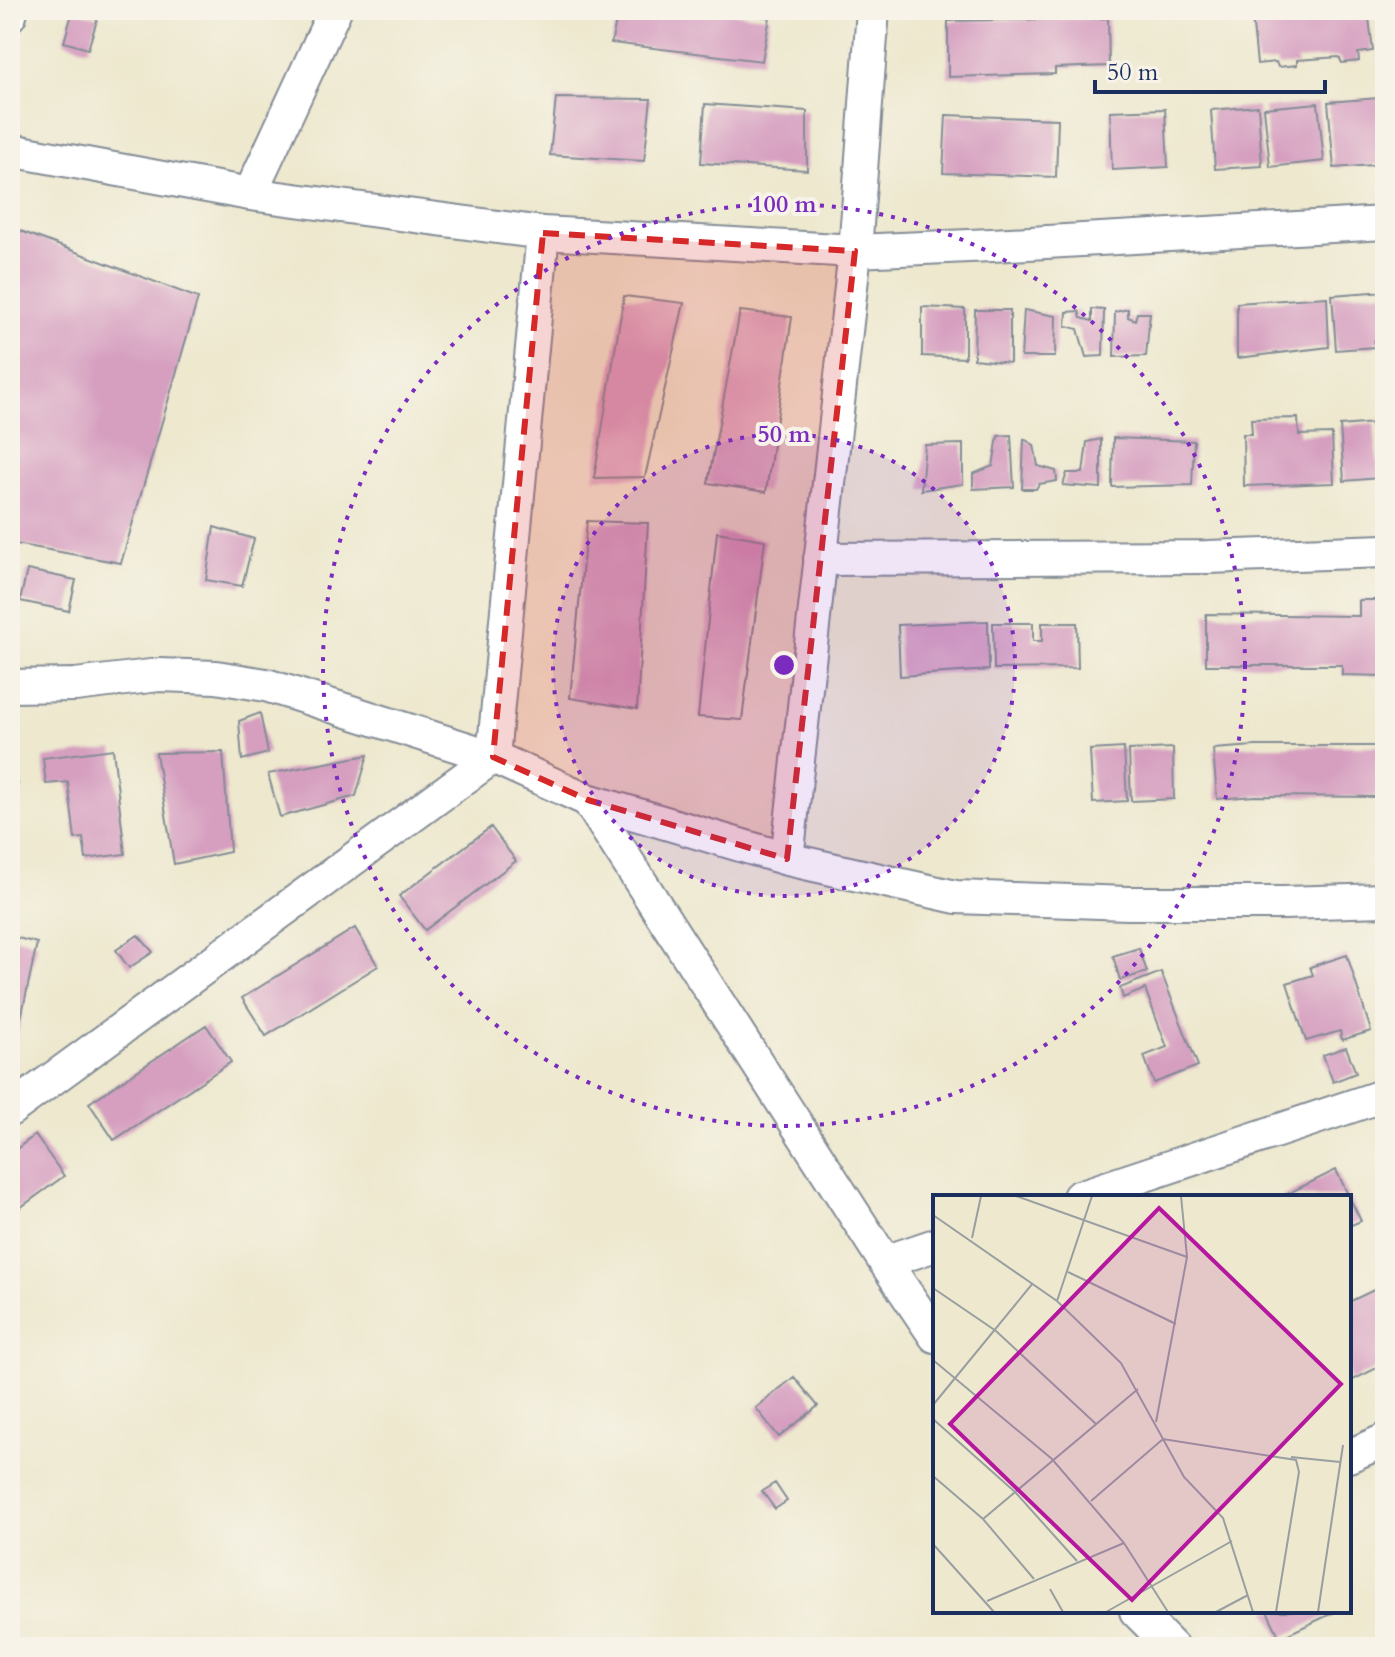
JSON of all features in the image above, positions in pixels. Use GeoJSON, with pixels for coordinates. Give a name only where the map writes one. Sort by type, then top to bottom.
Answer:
{"type":"FeatureCollection","features":[{"type":"Feature","properties":{"kind":"street"},"geometry":{"type":"LineString","coordinates":[[250,194],[335,10]]}},
{"type":"Feature","properties":{"kind":"street"},"geometry":{"type":"LineString","coordinates":[[787,859],[855,251],[873,10]]}},
{"type":"Feature","properties":{"kind":"street"},"geometry":{"type":"LineString","coordinates":[[10,150],[250,194],[543,233],[855,251],[1385,223]]}},
{"type":"Feature","properties":{"kind":"street"},"geometry":{"type":"LineString","coordinates":[[10,1110],[493,757],[543,233]]}},
{"type":"Feature","properties":{"kind":"street"},"geometry":{"type":"LineString","coordinates":[[820,559],[1207,557],[1385,551]]}},
{"type":"Feature","properties":{"kind":"street"},"geometry":{"type":"LineString","coordinates":[[10,686],[75,685],[159,675],[216,677],[266,685],[493,757],[588,800],[787,859],[956,897],[1128,903],[1385,900]]}},
{"type":"Feature","properties":{"kind":"street"},"geometry":{"type":"LineString","coordinates":[[588,800],[933,1333]]}},
{"type":"Feature","properties":{"kind":"street"},"geometry":{"type":"LineString","coordinates":[[1085,1195],[1385,1095]]}},
{"type":"Feature","properties":{"kind":"street"},"geometry":{"type":"LineString","coordinates":[[885,1262],[933,1246]]}},
{"type":"Feature","properties":{"kind":"street"},"geometry":{"type":"LineString","coordinates":[[1351,1455],[1385,1440]]}},
{"type":"Feature","properties":{"kind":"street"},"geometry":{"type":"LineString","coordinates":[[1138,1613],[1172,1647]]}},
{"type":"Feature","properties":{"kind":"highlighted area"},"geometry":{"type":"Polygon","coordinates":[[[543,233],[855,251],[787,859],[588,800],[493,757],[543,233]]]}},
{"type":"Feature","properties":{"kind":"building"},"geometry":{"type":"Polygon","coordinates":[[[73,10],[98,17],[88,49],[64,42],[73,10]]]}},
{"type":"Feature","properties":{"kind":"building"},"geometry":{"type":"Polygon","coordinates":[[[619,10],[697,10],[770,17],[762,61],[611,43],[619,10]]]}},
{"type":"Feature","properties":{"kind":"building"},"geometry":{"type":"Polygon","coordinates":[[[1312,10],[1368,10],[1373,51],[1358,53],[1359,61],[1342,63],[1339,57],[1297,60],[1297,65],[1278,67],[1276,62],[1257,64],[1252,16],[1312,10]]]}},
{"type":"Feature","properties":{"kind":"building"},"geometry":{"type":"Polygon","coordinates":[[[1108,18],[1109,66],[1055,68],[1055,74],[948,77],[948,21],[1108,18]]]}},
{"type":"Feature","properties":{"kind":"building"},"geometry":{"type":"Polygon","coordinates":[[[556,98],[651,99],[644,161],[550,155],[556,98]]]}},
{"type":"Feature","properties":{"kind":"building"},"geometry":{"type":"Polygon","coordinates":[[[1379,98],[1385,164],[1334,168],[1328,102],[1379,98]]]}},
{"type":"Feature","properties":{"kind":"building"},"geometry":{"type":"Polygon","coordinates":[[[1318,103],[1324,161],[1270,167],[1264,108],[1318,103]]]}},
{"type":"Feature","properties":{"kind":"building"},"geometry":{"type":"Polygon","coordinates":[[[705,104],[807,111],[807,170],[701,163],[705,104]]]}},
{"type":"Feature","properties":{"kind":"building"},"geometry":{"type":"Polygon","coordinates":[[[1258,106],[1262,166],[1215,169],[1211,110],[1258,106]]]}},
{"type":"Feature","properties":{"kind":"building"},"geometry":{"type":"Polygon","coordinates":[[[1165,109],[1168,167],[1112,170],[1110,111],[1165,109]]]}},
{"type":"Feature","properties":{"kind":"building"},"geometry":{"type":"Polygon","coordinates":[[[946,115],[1058,119],[1056,177],[943,173],[946,115]]]}},
{"type":"Feature","properties":{"kind":"building"},"geometry":{"type":"Polygon","coordinates":[[[10,227],[198,298],[121,563],[10,543],[10,227]]]}},
{"type":"Feature","properties":{"kind":"building"},"geometry":{"type":"Polygon","coordinates":[[[1385,292],[1385,340],[1374,341],[1375,347],[1336,350],[1332,295],[1385,292]]]}},
{"type":"Feature","properties":{"kind":"building"},"geometry":{"type":"Polygon","coordinates":[[[624,296],[684,303],[645,477],[594,478],[624,296]]]}},
{"type":"Feature","properties":{"kind":"building"},"geometry":{"type":"Polygon","coordinates":[[[1327,297],[1329,347],[1237,358],[1237,303],[1327,297]]]}},
{"type":"Feature","properties":{"kind":"building"},"geometry":{"type":"Polygon","coordinates":[[[922,307],[965,309],[965,358],[922,356],[922,307]]]}},
{"type":"Feature","properties":{"kind":"building"},"geometry":{"type":"Polygon","coordinates":[[[1092,309],[1104,310],[1103,356],[1086,357],[1078,329],[1066,326],[1067,312],[1079,311],[1081,318],[1092,321],[1092,309]]]}},
{"type":"Feature","properties":{"kind":"building"},"geometry":{"type":"Polygon","coordinates":[[[1128,309],[1128,317],[1135,320],[1137,313],[1150,313],[1146,356],[1114,357],[1115,312],[1128,309]]]}},
{"type":"Feature","properties":{"kind":"building"},"geometry":{"type":"Polygon","coordinates":[[[975,310],[1010,310],[1010,363],[974,359],[975,310]]]}},
{"type":"Feature","properties":{"kind":"building"},"geometry":{"type":"Polygon","coordinates":[[[1024,310],[1056,316],[1055,357],[1021,357],[1024,310]]]}},
{"type":"Feature","properties":{"kind":"building"},"geometry":{"type":"Polygon","coordinates":[[[740,311],[792,317],[766,492],[708,483],[740,311]]]}},
{"type":"Feature","properties":{"kind":"building"},"geometry":{"type":"Polygon","coordinates":[[[1298,418],[1299,435],[1332,434],[1334,483],[1244,486],[1243,434],[1252,434],[1251,419],[1298,418]]]}},
{"type":"Feature","properties":{"kind":"building"},"geometry":{"type":"Polygon","coordinates":[[[1385,418],[1385,468],[1383,468],[1379,419],[1385,418]]]}},
{"type":"Feature","properties":{"kind":"building"},"geometry":{"type":"Polygon","coordinates":[[[1374,423],[1379,478],[1344,481],[1340,426],[1374,423]]]}},
{"type":"Feature","properties":{"kind":"building"},"geometry":{"type":"Polygon","coordinates":[[[1011,435],[1014,487],[973,489],[973,474],[993,466],[998,436],[1011,435]]]}},
{"type":"Feature","properties":{"kind":"building"},"geometry":{"type":"Polygon","coordinates":[[[1113,438],[1194,441],[1192,485],[1112,487],[1113,438]]]}},
{"type":"Feature","properties":{"kind":"building"},"geometry":{"type":"Polygon","coordinates":[[[1024,439],[1034,445],[1038,466],[1056,471],[1057,481],[1039,484],[1036,489],[1022,489],[1024,439]]]}},
{"type":"Feature","properties":{"kind":"building"},"geometry":{"type":"Polygon","coordinates":[[[1101,439],[1101,488],[1063,485],[1067,473],[1083,473],[1087,442],[1101,439]]]}},
{"type":"Feature","properties":{"kind":"building"},"geometry":{"type":"Polygon","coordinates":[[[963,444],[963,484],[921,490],[925,445],[963,444]]]}},
{"type":"Feature","properties":{"kind":"building"},"geometry":{"type":"Polygon","coordinates":[[[587,521],[648,523],[637,709],[570,698],[587,521]]]}},
{"type":"Feature","properties":{"kind":"building"},"geometry":{"type":"Polygon","coordinates":[[[214,527],[254,539],[242,586],[206,580],[214,527]]]}},
{"type":"Feature","properties":{"kind":"building"},"geometry":{"type":"Polygon","coordinates":[[[717,532],[765,540],[742,720],[698,717],[717,532]]]}},
{"type":"Feature","properties":{"kind":"building"},"geometry":{"type":"Polygon","coordinates":[[[27,570],[76,580],[69,611],[20,601],[27,570]]]}},
{"type":"Feature","properties":{"kind":"building"},"geometry":{"type":"Polygon","coordinates":[[[1359,600],[1385,600],[1385,676],[1342,675],[1342,665],[1206,665],[1206,614],[1359,616],[1359,600]]]}},
{"type":"Feature","properties":{"kind":"building"},"geometry":{"type":"Polygon","coordinates":[[[988,621],[989,670],[900,676],[898,625],[988,621]]]}},
{"type":"Feature","properties":{"kind":"building"},"geometry":{"type":"Polygon","coordinates":[[[993,623],[1033,623],[1033,641],[1042,641],[1042,623],[1077,623],[1078,668],[994,669],[993,623]]]}},
{"type":"Feature","properties":{"kind":"building"},"geometry":{"type":"Polygon","coordinates":[[[260,713],[268,753],[242,760],[239,721],[260,713]]]}},
{"type":"Feature","properties":{"kind":"building"},"geometry":{"type":"Polygon","coordinates":[[[1385,746],[1385,797],[1255,796],[1217,799],[1213,749],[1385,746]]]}},
{"type":"Feature","properties":{"kind":"building"},"geometry":{"type":"Polygon","coordinates":[[[1124,748],[1127,801],[1093,803],[1090,750],[1124,748]]]}},
{"type":"Feature","properties":{"kind":"building"},"geometry":{"type":"Polygon","coordinates":[[[1173,748],[1174,799],[1131,801],[1129,750],[1173,748]]]}},
{"type":"Feature","properties":{"kind":"building"},"geometry":{"type":"Polygon","coordinates":[[[113,749],[125,854],[86,859],[83,838],[75,839],[68,782],[46,784],[43,758],[113,749]]]}},
{"type":"Feature","properties":{"kind":"building"},"geometry":{"type":"Polygon","coordinates":[[[223,752],[230,852],[174,864],[156,753],[223,752]]]}},
{"type":"Feature","properties":{"kind":"building"},"geometry":{"type":"Polygon","coordinates":[[[368,755],[356,796],[280,817],[268,774],[368,755]]]}},
{"type":"Feature","properties":{"kind":"building"},"geometry":{"type":"Polygon","coordinates":[[[10,781],[18,783],[11,815],[10,815],[10,781]]]}},
{"type":"Feature","properties":{"kind":"building"},"geometry":{"type":"Polygon","coordinates":[[[491,827],[516,861],[425,930],[399,896],[491,827]]]}},
{"type":"Feature","properties":{"kind":"building"},"geometry":{"type":"Polygon","coordinates":[[[355,928],[378,966],[266,1036],[242,998],[355,928]]]}},
{"type":"Feature","properties":{"kind":"building"},"geometry":{"type":"Polygon","coordinates":[[[138,935],[153,952],[129,968],[116,950],[138,935]]]}},
{"type":"Feature","properties":{"kind":"building"},"geometry":{"type":"Polygon","coordinates":[[[10,936],[37,943],[13,1056],[10,1055],[10,936]]]}},
{"type":"Feature","properties":{"kind":"building"},"geometry":{"type":"Polygon","coordinates":[[[1139,948],[1147,972],[1120,980],[1113,956],[1139,948]]]}},
{"type":"Feature","properties":{"kind":"building"},"geometry":{"type":"Polygon","coordinates":[[[1347,955],[1371,1031],[1342,1040],[1340,1031],[1306,1041],[1287,983],[1313,975],[1310,967],[1347,955]]]}},
{"type":"Feature","properties":{"kind":"building"},"geometry":{"type":"Polygon","coordinates":[[[1161,972],[1198,1066],[1154,1083],[1144,1056],[1167,1047],[1145,989],[1123,998],[1120,988],[1161,972]]]}},
{"type":"Feature","properties":{"kind":"building"},"geometry":{"type":"Polygon","coordinates":[[[206,1025],[231,1062],[114,1140],[89,1103],[206,1025]]]}},
{"type":"Feature","properties":{"kind":"building"},"geometry":{"type":"Polygon","coordinates":[[[1346,1047],[1356,1073],[1333,1082],[1323,1055],[1346,1047]]]}},
{"type":"Feature","properties":{"kind":"building"},"geometry":{"type":"Polygon","coordinates":[[[35,1135],[64,1176],[10,1215],[10,1154],[35,1135]]]}},
{"type":"Feature","properties":{"kind":"building"},"geometry":{"type":"Polygon","coordinates":[[[1336,1170],[1348,1195],[1285,1195],[1336,1170]]]}},
{"type":"Feature","properties":{"kind":"building"},"geometry":{"type":"Polygon","coordinates":[[[1351,1201],[1361,1221],[1351,1225],[1351,1201]]]}},
{"type":"Feature","properties":{"kind":"building"},"geometry":{"type":"Polygon","coordinates":[[[1384,1285],[1385,1364],[1351,1381],[1351,1301],[1384,1285]]]}},
{"type":"Feature","properties":{"kind":"building"},"geometry":{"type":"Polygon","coordinates":[[[794,1377],[818,1406],[779,1437],[756,1408],[794,1377]]]}},
{"type":"Feature","properties":{"kind":"building"},"geometry":{"type":"Polygon","coordinates":[[[775,1483],[787,1501],[775,1509],[762,1491],[775,1483]]]}},
{"type":"Feature","properties":{"kind":"building"},"geometry":{"type":"Polygon","coordinates":[[[1268,1613],[1333,1613],[1280,1638],[1268,1613]]]}}]}
